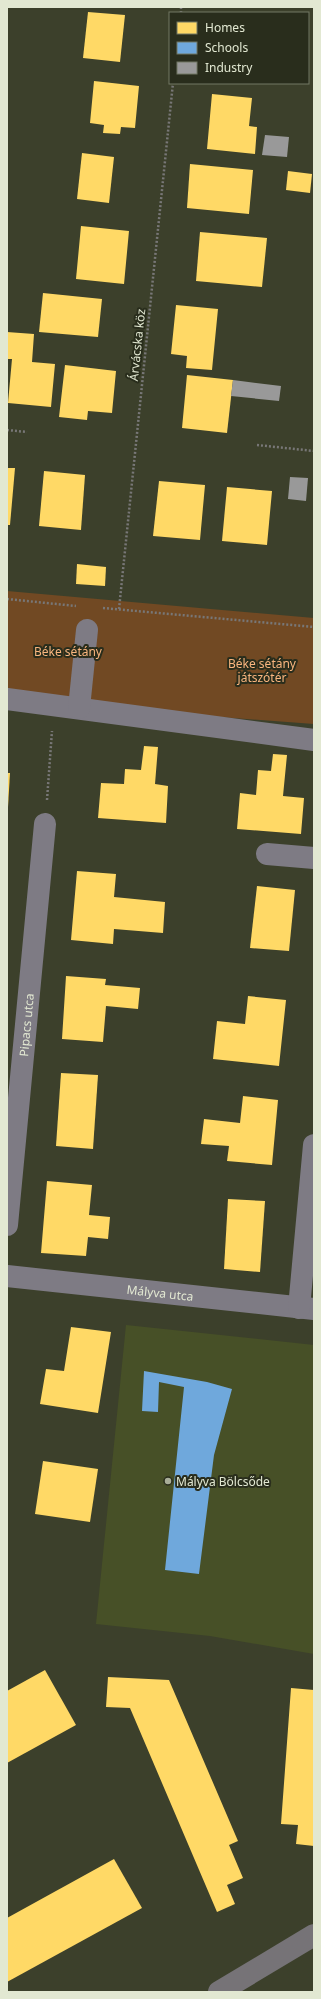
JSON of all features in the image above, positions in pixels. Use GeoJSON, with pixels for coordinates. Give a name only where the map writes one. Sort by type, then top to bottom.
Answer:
{"type":"FeatureCollection","features":[{"type":"Feature","properties":{"kind":"main road"},"geometry":{"type":"LineString","coordinates":[[219,1992],[314,1936]]}},
{"type":"Feature","properties":{"kind":"street"},"geometry":{"type":"LineString","coordinates":[[79,708],[87,630]]}},
{"type":"Feature","properties":{"kind":"street"},"geometry":{"type":"LineString","coordinates":[[7,699],[54,704],[258,734],[314,740]]}},
{"type":"Feature","properties":{"kind":"street","name":"Pipacs utca"},"geometry":{"type":"LineString","coordinates":[[7,1225],[45,824]]}},
{"type":"Feature","properties":{"kind":"street"},"geometry":{"type":"LineString","coordinates":[[268,854],[314,858]]}},
{"type":"Feature","properties":{"kind":"street"},"geometry":{"type":"LineString","coordinates":[[307,1308],[314,1145]]}},
{"type":"Feature","properties":{"kind":"street","name":"Mályva utca"},"geometry":{"type":"LineString","coordinates":[[7,1276],[307,1308]]}},
{"type":"Feature","properties":{"kind":"path","name":"Árvácska köz"},"geometry":{"type":"LineString","coordinates":[[119,609],[173,84]]}},
{"type":"Feature","properties":{"kind":"path"},"geometry":{"type":"LineString","coordinates":[[7,430],[27,432]]}},
{"type":"Feature","properties":{"kind":"path"},"geometry":{"type":"LineString","coordinates":[[256,445],[314,451]]}},
{"type":"Feature","properties":{"kind":"path"},"geometry":{"type":"LineString","coordinates":[[7,599],[79,606]]}},
{"type":"Feature","properties":{"kind":"path"},"geometry":{"type":"LineString","coordinates":[[101,608],[314,627]]}},
{"type":"Feature","properties":{"kind":"path"},"geometry":{"type":"LineString","coordinates":[[45,824],[54,704]]}},
{"type":"Feature","properties":{"kind":"shaded area"},"geometry":{"type":"Polygon","coordinates":[[[126,1325],[314,1345],[314,1654],[210,1636],[96,1624],[126,1325]]]}},
{"type":"Feature","properties":{"kind":"green space","name":"Béke sétány"},"geometry":{"type":"Polygon","coordinates":[[[7,591],[314,618],[314,724],[7,701],[7,591]]]}},
{"type":"Feature","properties":{"kind":"building: Homes"},"geometry":{"type":"Polygon","coordinates":[[[88,12],[125,15],[120,62],[83,58],[88,12]]]}},
{"type":"Feature","properties":{"kind":"building: Homes"},"geometry":{"type":"Polygon","coordinates":[[[94,81],[139,86],[135,128],[121,127],[120,134],[103,133],[104,125],[90,123],[94,81]]]}},
{"type":"Feature","properties":{"kind":"building: Homes"},"geometry":{"type":"Polygon","coordinates":[[[212,94],[252,98],[249,126],[257,127],[255,154],[207,149],[212,94]]]}},
{"type":"Feature","properties":{"kind":"building: Homes"},"geometry":{"type":"Polygon","coordinates":[[[82,153],[114,157],[109,203],[77,199],[82,153]]]}},
{"type":"Feature","properties":{"kind":"building: Homes"},"geometry":{"type":"Polygon","coordinates":[[[190,164],[253,170],[249,214],[187,208],[190,164]]]}},
{"type":"Feature","properties":{"kind":"building: Homes"},"geometry":{"type":"Polygon","coordinates":[[[288,171],[312,174],[310,193],[286,190],[288,171]]]}},
{"type":"Feature","properties":{"kind":"building: Homes"},"geometry":{"type":"Polygon","coordinates":[[[81,226],[129,231],[124,284],[76,279],[81,226]]]}},
{"type":"Feature","properties":{"kind":"building: Homes"},"geometry":{"type":"Polygon","coordinates":[[[200,232],[267,238],[262,287],[196,281],[200,232]]]}},
{"type":"Feature","properties":{"kind":"building: Homes"},"geometry":{"type":"Polygon","coordinates":[[[43,293],[102,299],[98,337],[39,332],[43,293]]]}},
{"type":"Feature","properties":{"kind":"building: Homes"},"geometry":{"type":"Polygon","coordinates":[[[176,305],[218,309],[212,370],[186,368],[187,356],[171,354],[176,305]]]}},
{"type":"Feature","properties":{"kind":"building: Homes"},"geometry":{"type":"Polygon","coordinates":[[[7,332],[34,334],[32,362],[55,364],[51,407],[8,403],[12,359],[7,359],[7,332]]]}},
{"type":"Feature","properties":{"kind":"building: Homes"},"geometry":{"type":"Polygon","coordinates":[[[65,365],[116,371],[112,413],[88,411],[87,420],[59,417],[65,365]]]}},
{"type":"Feature","properties":{"kind":"building: Homes"},"geometry":{"type":"Polygon","coordinates":[[[187,375],[233,380],[227,433],[182,428],[187,375]]]}},
{"type":"Feature","properties":{"kind":"building: Homes"},"geometry":{"type":"Polygon","coordinates":[[[7,468],[15,468],[10,525],[7,525],[7,468]]]}},
{"type":"Feature","properties":{"kind":"building: Homes"},"geometry":{"type":"Polygon","coordinates":[[[44,471],[85,475],[81,530],[39,526],[44,471]]]}},
{"type":"Feature","properties":{"kind":"building: Homes"},"geometry":{"type":"Polygon","coordinates":[[[159,481],[205,485],[200,540],[153,536],[159,481]]]}},
{"type":"Feature","properties":{"kind":"building: Homes"},"geometry":{"type":"Polygon","coordinates":[[[227,487],[272,491],[267,545],[222,541],[227,487]]]}},
{"type":"Feature","properties":{"kind":"building: Homes"},"geometry":{"type":"Polygon","coordinates":[[[77,564],[106,567],[105,586],[76,584],[77,564]]]}},
{"type":"Feature","properties":{"kind":"building: Homes"},"geometry":{"type":"Polygon","coordinates":[[[144,746],[158,747],[155,784],[168,786],[166,823],[98,818],[101,783],[124,784],[125,769],[141,770],[144,746]]]}},
{"type":"Feature","properties":{"kind":"building: Homes"},"geometry":{"type":"Polygon","coordinates":[[[273,754],[287,755],[283,796],[304,798],[301,834],[237,829],[240,793],[256,795],[258,770],[271,771],[273,754]]]}},
{"type":"Feature","properties":{"kind":"building: Homes"},"geometry":{"type":"Polygon","coordinates":[[[7,773],[10,773],[8,807],[7,807],[7,773]]]}},
{"type":"Feature","properties":{"kind":"building: Homes"},"geometry":{"type":"Polygon","coordinates":[[[77,871],[116,874],[114,897],[165,902],[163,933],[114,929],[113,944],[71,940],[77,871]]]}},
{"type":"Feature","properties":{"kind":"building: Homes"},"geometry":{"type":"Polygon","coordinates":[[[257,886],[295,890],[289,951],[250,948],[257,886]]]}},
{"type":"Feature","properties":{"kind":"building: Homes"},"geometry":{"type":"Polygon","coordinates":[[[66,976],[106,979],[105,985],[140,988],[138,1009],[106,1006],[103,1042],[62,1039],[66,976]]]}},
{"type":"Feature","properties":{"kind":"building: Homes"},"geometry":{"type":"Polygon","coordinates":[[[248,996],[286,1000],[279,1066],[213,1059],[217,1021],[245,1024],[248,996]]]}},
{"type":"Feature","properties":{"kind":"building: Homes"},"geometry":{"type":"Polygon","coordinates":[[[61,1073],[98,1075],[93,1149],[56,1146],[61,1073]]]}},
{"type":"Feature","properties":{"kind":"building: Homes"},"geometry":{"type":"Polygon","coordinates":[[[243,1096],[278,1100],[272,1165],[227,1161],[229,1146],[201,1144],[204,1119],[240,1123],[243,1096]]]}},
{"type":"Feature","properties":{"kind":"building: Homes"},"geometry":{"type":"Polygon","coordinates":[[[47,1181],[92,1185],[89,1215],[110,1217],[108,1239],[88,1237],[86,1256],[41,1253],[47,1181]]]}},
{"type":"Feature","properties":{"kind":"building: Homes"},"geometry":{"type":"Polygon","coordinates":[[[228,1199],[265,1201],[260,1272],[224,1269],[228,1199]]]}},
{"type":"Feature","properties":{"kind":"building: Homes"},"geometry":{"type":"Polygon","coordinates":[[[71,1327],[111,1332],[98,1413],[40,1404],[46,1369],[64,1371],[71,1327]]]}},
{"type":"Feature","properties":{"kind":"building: Homes"},"geometry":{"type":"Polygon","coordinates":[[[43,1461],[98,1469],[90,1522],[35,1514],[43,1461]]]}},
{"type":"Feature","properties":{"kind":"building: Homes"},"geometry":{"type":"Polygon","coordinates":[[[45,1670],[76,1725],[7,1763],[7,1691],[45,1670]]]}},
{"type":"Feature","properties":{"kind":"building: Homes"},"geometry":{"type":"Polygon","coordinates":[[[108,1677],[169,1680],[238,1841],[229,1845],[243,1878],[227,1885],[235,1904],[217,1912],[130,1708],[106,1707],[108,1677]]]}},
{"type":"Feature","properties":{"kind":"building: Homes"},"geometry":{"type":"Polygon","coordinates":[[[291,1688],[314,1690],[314,1846],[296,1844],[298,1825],[281,1824],[291,1688]]]}},
{"type":"Feature","properties":{"kind":"building: Homes"},"geometry":{"type":"Polygon","coordinates":[[[114,1859],[142,1908],[7,1982],[7,1918],[114,1859]]]}},
{"type":"Feature","properties":{"kind":"building: Schools"},"geometry":{"type":"Polygon","coordinates":[[[144,1371],[207,1382],[232,1389],[214,1455],[199,1574],[165,1570],[184,1387],[159,1382],[158,1412],[142,1411],[144,1371]]]}},
{"type":"Feature","properties":{"kind":"building: Industry"},"geometry":{"type":"Polygon","coordinates":[[[265,135],[289,137],[287,157],[262,155],[265,135]]]}},
{"type":"Feature","properties":{"kind":"building: Industry"},"geometry":{"type":"Polygon","coordinates":[[[233,380],[281,386],[279,401],[231,396],[233,380]]]}},
{"type":"Feature","properties":{"kind":"building: Industry"},"geometry":{"type":"Polygon","coordinates":[[[290,477],[308,478],[306,501],[288,499],[290,477]]]}},
{"type":"Feature","properties":{"kind":"place","name":"Mályva Bölcsőde"},"geometry":{"type":"Point","coordinates":[168,1481]}},
{"type":"Feature","properties":{"kind":"park label","name":"Béke sétány játszótér"},"geometry":{"type":"Point","coordinates":[262,670]}}]}
